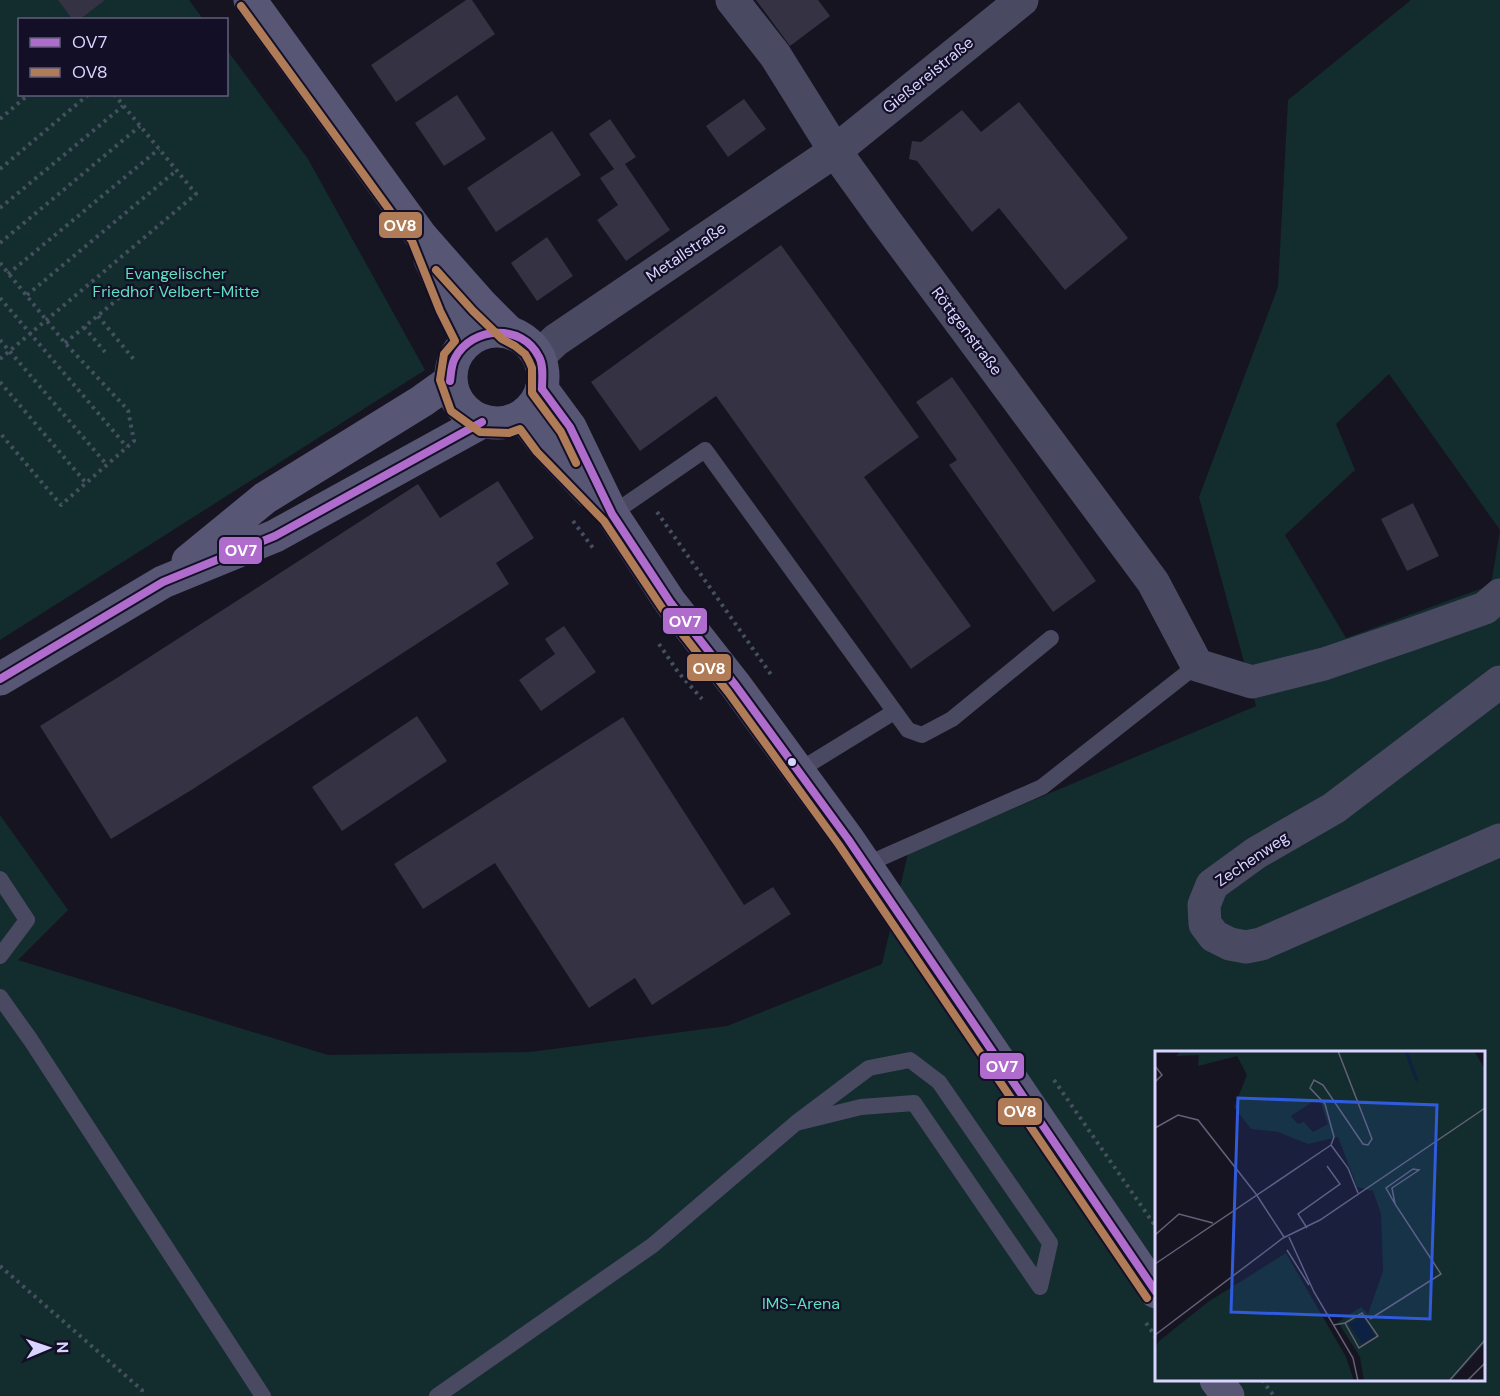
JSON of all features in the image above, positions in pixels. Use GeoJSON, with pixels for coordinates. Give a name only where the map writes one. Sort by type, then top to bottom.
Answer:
{"type":"FeatureCollection","features":[{"type":"Feature","properties":{"kind":"street"},"geometry":{"type":"LineString","coordinates":[[0,679],[163,582],[275,536],[482,422],[508,423],[523,416],[532,408],[542,389],[542,366],[533,347],[509,332],[421,236],[250,0]]}},
{"type":"Feature","properties":{"kind":"street","name":"Röttgenstraße"},"geometry":{"type":"LineString","coordinates":[[732,0],[774,56],[835,151],[891,229],[1153,582],[1197,665]]}},
{"type":"Feature","properties":{"kind":"street","name":"Gießereistraße"},"geometry":{"type":"LineString","coordinates":[[835,151],[1022,0]]}},
{"type":"Feature","properties":{"kind":"street","name":"Metallstraße"},"geometry":{"type":"LineString","coordinates":[[539,356],[556,340],[835,151]]}},
{"type":"Feature","properties":{"kind":"street"},"geometry":{"type":"LineString","coordinates":[[421,236],[466,342]]}},
{"type":"Feature","properties":{"kind":"street"},"geometry":{"type":"LineString","coordinates":[[482,422],[459,405],[450,381],[454,358],[466,342],[474,337],[489,332],[509,332]]}},
{"type":"Feature","properties":{"kind":"street"},"geometry":{"type":"LineString","coordinates":[[163,582],[265,498],[422,401],[450,381]]}},
{"type":"Feature","properties":{"kind":"street"},"geometry":{"type":"LineString","coordinates":[[542,389],[570,427],[612,514],[670,602],[736,686],[856,852],[1150,1305]]}},
{"type":"Feature","properties":{"kind":"street"},"geometry":{"type":"LineString","coordinates":[[523,416],[545,445],[612,514]]}},
{"type":"Feature","properties":{"kind":"street"},"geometry":{"type":"LineString","coordinates":[[1197,665],[1252,682],[1324,664],[1409,635],[1485,608],[1500,595]]}},
{"type":"Feature","properties":{"kind":"street","name":"Zechenweg"},"geometry":{"type":"LineString","coordinates":[[1500,682],[1334,808],[1256,853],[1212,885],[1204,905],[1205,924],[1214,936],[1230,944],[1246,947],[1261,944],[1500,840]]}},
{"type":"Feature","properties":{"kind":"street"},"geometry":{"type":"LineString","coordinates":[[1217,1381],[1228,1396]]}},
{"type":"Feature","properties":{"kind":"lane"},"geometry":{"type":"LineString","coordinates":[[612,514],[705,450],[894,712],[908,730],[922,735],[952,719],[1051,638]]}},
{"type":"Feature","properties":{"kind":"lane"},"geometry":{"type":"LineString","coordinates":[[856,852],[1042,787],[1197,665]]}},
{"type":"Feature","properties":{"kind":"lane"},"geometry":{"type":"LineString","coordinates":[[798,771],[894,712]]}},
{"type":"Feature","properties":{"kind":"lane"},"geometry":{"type":"LineString","coordinates":[[0,879],[27,920],[0,956]]}},
{"type":"Feature","properties":{"kind":"lane"},"geometry":{"type":"LineString","coordinates":[[0,997],[30,1039],[263,1396]]}},
{"type":"Feature","properties":{"kind":"lane"},"geometry":{"type":"LineString","coordinates":[[437,1396],[653,1245],[796,1123],[869,1068],[910,1060],[939,1082],[1050,1243],[1040,1287],[914,1103],[861,1107],[796,1123]]}},
{"type":"Feature","properties":{"kind":"path"},"geometry":{"type":"LineString","coordinates":[[0,119],[27,96]]}},
{"type":"Feature","properties":{"kind":"path"},"geometry":{"type":"LineString","coordinates":[[0,169],[87,96]]}},
{"type":"Feature","properties":{"kind":"path"},"geometry":{"type":"LineString","coordinates":[[0,359],[196,194],[116,96]]}},
{"type":"Feature","properties":{"kind":"path"},"geometry":{"type":"LineString","coordinates":[[0,208],[123,106]]}},
{"type":"Feature","properties":{"kind":"path"},"geometry":{"type":"LineString","coordinates":[[0,243],[140,126]]}},
{"type":"Feature","properties":{"kind":"path"},"geometry":{"type":"LineString","coordinates":[[8,274],[159,149]]}},
{"type":"Feature","properties":{"kind":"path"},"geometry":{"type":"LineString","coordinates":[[27,295],[177,170]]}},
{"type":"Feature","properties":{"kind":"path"},"geometry":{"type":"LineString","coordinates":[[0,263],[64,343],[128,410],[134,441],[61,505],[0,433]]}},
{"type":"Feature","properties":{"kind":"path"},"geometry":{"type":"LineString","coordinates":[[0,298],[127,447]]}},
{"type":"Feature","properties":{"kind":"path"},"geometry":{"type":"LineString","coordinates":[[64,343],[119,298]]}},
{"type":"Feature","properties":{"kind":"path"},"geometry":{"type":"LineString","coordinates":[[98,316],[136,362]]}},
{"type":"Feature","properties":{"kind":"path"},"geometry":{"type":"LineString","coordinates":[[84,327],[105,352]]}},
{"type":"Feature","properties":{"kind":"path"},"geometry":{"type":"LineString","coordinates":[[0,340],[107,465]]}},
{"type":"Feature","properties":{"kind":"path"},"geometry":{"type":"LineString","coordinates":[[0,382],[86,483]]}},
{"type":"Feature","properties":{"kind":"path"},"geometry":{"type":"LineString","coordinates":[[651,504],[775,681]]}},
{"type":"Feature","properties":{"kind":"path"},"geometry":{"type":"LineString","coordinates":[[570,516],[596,552]]}},
{"type":"Feature","properties":{"kind":"path"},"geometry":{"type":"LineString","coordinates":[[653,635],[678,672],[707,704]]}},
{"type":"Feature","properties":{"kind":"path"},"geometry":{"type":"LineString","coordinates":[[0,1266],[142,1390],[143,1396]]}},
{"type":"Feature","properties":{"kind":"path"},"geometry":{"type":"LineString","coordinates":[[1150,1305],[1155,1332]]}},
{"type":"Feature","properties":{"kind":"path"},"geometry":{"type":"LineString","coordinates":[[1263,1381],[1274,1396]]}},
{"type":"Feature","properties":{"kind":"green space","name":"Evangelischer Friedhof Velbert-Mitte"},"geometry":{"type":"Polygon","coordinates":[[[0,0],[189,0],[202,18],[18,18],[18,96],[228,96],[228,51],[308,159],[425,370],[0,640],[0,0]]]}},
{"type":"Feature","properties":{"kind":"green space","name":"IMS-Arena"},"geometry":{"type":"Polygon","coordinates":[[[1411,0],[1500,0],[1500,530],[1500,1396],[0,1396],[0,815],[68,910],[18,960],[328,1055],[530,1052],[727,1026],[882,964],[908,853],[1256,706],[1199,497],[1278,287],[1288,100],[1411,0]],[[1389,374],[1336,424],[1355,470],[1285,535],[1346,638],[1491,585],[1500,530],[1389,374]]]}},
{"type":"Feature","properties":{"kind":"building"},"geometry":{"type":"Polygon","coordinates":[[[58,0],[105,0],[82,18],[72,18],[58,0]]]}},
{"type":"Feature","properties":{"kind":"building"},"geometry":{"type":"Polygon","coordinates":[[[466,0],[472,0],[495,34],[396,102],[371,65],[466,0]]]}},
{"type":"Feature","properties":{"kind":"building"},"geometry":{"type":"Polygon","coordinates":[[[756,0],[818,0],[830,16],[790,46],[756,0]]]}},
{"type":"Feature","properties":{"kind":"building"},"geometry":{"type":"Polygon","coordinates":[[[457,95],[486,139],[444,166],[415,123],[457,95]]]}},
{"type":"Feature","properties":{"kind":"building"},"geometry":{"type":"Polygon","coordinates":[[[744,99],[766,129],[728,157],[706,126],[744,99]]]}},
{"type":"Feature","properties":{"kind":"building"},"geometry":{"type":"Polygon","coordinates":[[[1019,102],[1128,238],[1065,290],[999,208],[972,232],[917,161],[909,159],[912,141],[921,142],[962,110],[981,132],[1019,102]]]}},
{"type":"Feature","properties":{"kind":"building"},"geometry":{"type":"Polygon","coordinates":[[[610,119],[636,157],[625,164],[670,230],[626,261],[597,220],[618,205],[600,178],[614,169],[589,134],[610,119]]]}},
{"type":"Feature","properties":{"kind":"building"},"geometry":{"type":"Polygon","coordinates":[[[552,131],[581,175],[496,232],[467,188],[552,131]]]}},
{"type":"Feature","properties":{"kind":"building"},"geometry":{"type":"Polygon","coordinates":[[[547,237],[573,276],[537,301],[511,263],[547,237]]]}},
{"type":"Feature","properties":{"kind":"building"},"geometry":{"type":"Polygon","coordinates":[[[781,245],[919,437],[864,477],[971,626],[911,669],[716,396],[640,451],[591,382],[781,245]]]}},
{"type":"Feature","properties":{"kind":"building"},"geometry":{"type":"Polygon","coordinates":[[[952,377],[1096,581],[1053,612],[949,465],[957,460],[916,402],[952,377]]]}},
{"type":"Feature","properties":{"kind":"building"},"geometry":{"type":"Polygon","coordinates":[[[498,481],[534,538],[496,563],[509,584],[193,789],[111,839],[40,726],[418,484],[440,518],[498,481]]]}},
{"type":"Feature","properties":{"kind":"building"},"geometry":{"type":"Polygon","coordinates":[[[1413,503],[1439,556],[1407,571],[1381,519],[1413,503]]]}},
{"type":"Feature","properties":{"kind":"building"},"geometry":{"type":"Polygon","coordinates":[[[564,626],[596,672],[541,711],[519,680],[555,654],[545,639],[564,626]]]}},
{"type":"Feature","properties":{"kind":"building"},"geometry":{"type":"Polygon","coordinates":[[[417,716],[447,761],[342,831],[312,787],[417,716]]]}},
{"type":"Feature","properties":{"kind":"building"},"geometry":{"type":"Polygon","coordinates":[[[623,717],[744,905],[773,887],[791,914],[652,1005],[635,978],[589,1008],[495,863],[423,909],[394,864],[623,717]]]}},
{"type":"Feature","properties":{"kind":"transit line","name":"OV8"},"geometry":{"type":"LineString","coordinates":[[241,6],[412,241],[440,311],[455,341],[444,354],[440,380],[451,411],[480,432],[509,433],[520,429],[537,452],[604,521],[662,608],[728,692],[839,845],[1147,1298]]}},
{"type":"Feature","properties":{"kind":"transit line","name":"OV8"},"geometry":{"type":"LineString","coordinates":[[436,270],[502,339],[525,354],[532,368],[532,393],[561,432],[576,463]]}},
{"type":"Feature","properties":{"kind":"transit line","name":"OV7"},"geometry":{"type":"LineString","coordinates":[[450,381],[454,361],[463,347],[485,335],[509,334],[521,338],[539,357],[542,364],[542,389]]}},
{"type":"Feature","properties":{"kind":"transit line","name":"OV7"},"geometry":{"type":"LineString","coordinates":[[542,389],[570,427],[612,514],[670,602],[736,686],[848,839],[1155,1291]]}},
{"type":"Feature","properties":{"kind":"transit line","name":"OV7"},"geometry":{"type":"LineString","coordinates":[[0,679],[163,582],[275,536],[482,422]]}}]}
